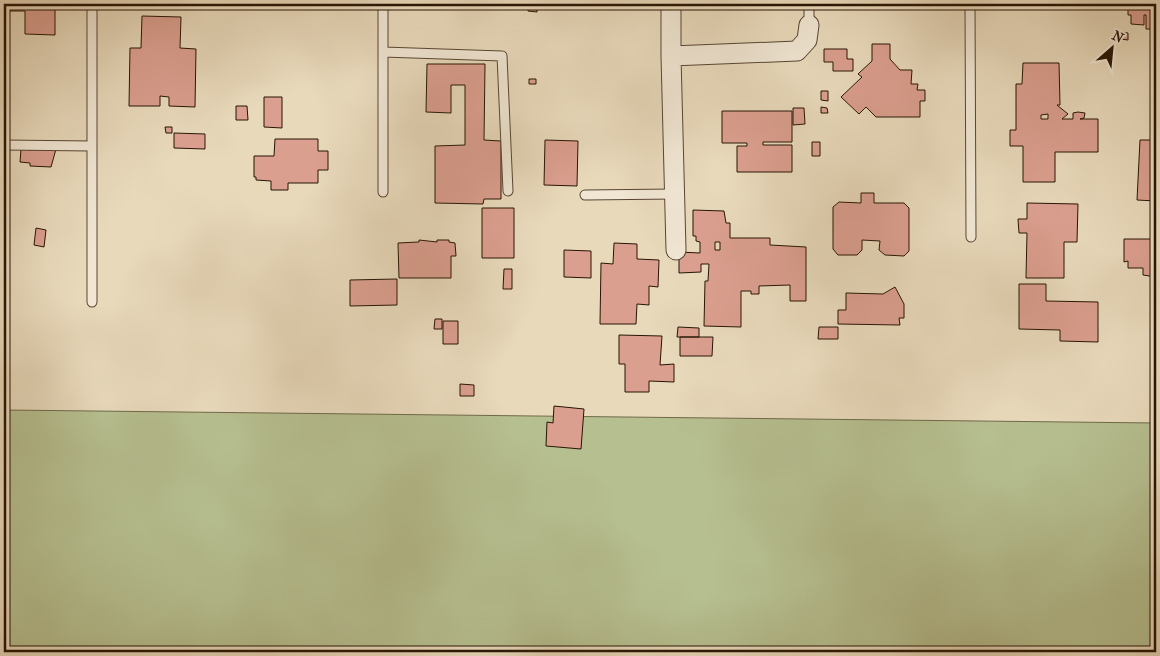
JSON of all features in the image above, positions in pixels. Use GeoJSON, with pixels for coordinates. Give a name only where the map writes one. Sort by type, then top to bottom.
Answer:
{"type":"FeatureCollection","features":[{"type":"Feature","properties":{"kind":"street"},"geometry":{"type":"LineString","coordinates":[[671,4],[676,250]]}},
{"type":"Feature","properties":{"kind":"street"},"geometry":{"type":"LineString","coordinates":[[671,56],[797,51],[807,40],[809,25]]}},
{"type":"Feature","properties":{"kind":"lane"},"geometry":{"type":"LineString","coordinates":[[92,4],[92,302]]}},
{"type":"Feature","properties":{"kind":"lane"},"geometry":{"type":"LineString","coordinates":[[382,192],[383,4]]}},
{"type":"Feature","properties":{"kind":"lane"},"geometry":{"type":"LineString","coordinates":[[809,4],[809,25]]}},
{"type":"Feature","properties":{"kind":"lane"},"geometry":{"type":"LineString","coordinates":[[970,4],[971,237]]}},
{"type":"Feature","properties":{"kind":"lane"},"geometry":{"type":"LineString","coordinates":[[383,52],[502,56],[508,190]]}},
{"type":"Feature","properties":{"kind":"lane"},"geometry":{"type":"LineString","coordinates":[[4,145],[92,146]]}},
{"type":"Feature","properties":{"kind":"lane"},"geometry":{"type":"LineString","coordinates":[[585,195],[675,194]]}},
{"type":"Feature","properties":{"kind":"green space"},"geometry":{"type":"Polygon","coordinates":[[[4,410],[1156,423],[1156,652],[4,652],[4,410]]]}},
{"type":"Feature","properties":{"kind":"building"},"geometry":{"type":"Polygon","coordinates":[[[4,4],[55,4],[55,35],[25,34],[25,11],[4,11],[4,4]]]}},
{"type":"Feature","properties":{"kind":"building"},"geometry":{"type":"Polygon","coordinates":[[[528,4],[537,4],[537,12],[528,11],[528,4]]]}},
{"type":"Feature","properties":{"kind":"building"},"geometry":{"type":"Polygon","coordinates":[[[555,4],[575,4],[568,7],[556,7],[555,4]]]}},
{"type":"Feature","properties":{"kind":"building"},"geometry":{"type":"Polygon","coordinates":[[[591,4],[614,4],[614,7],[591,8],[591,4]]]}},
{"type":"Feature","properties":{"kind":"building"},"geometry":{"type":"Polygon","coordinates":[[[1128,4],[1156,4],[1156,29],[1146,29],[1146,15],[1144,15],[1144,25],[1131,24],[1131,15],[1128,15],[1128,4]]]}},
{"type":"Feature","properties":{"kind":"building"},"geometry":{"type":"Polygon","coordinates":[[[142,16],[181,17],[180,48],[196,49],[195,107],[169,106],[169,97],[160,96],[160,106],[129,106],[130,48],[141,48],[142,16]]]}},
{"type":"Feature","properties":{"kind":"building"},"geometry":{"type":"Polygon","coordinates":[[[1121,32],[1128,33],[1128,40],[1121,39],[1121,32]]]}},
{"type":"Feature","properties":{"kind":"building"},"geometry":{"type":"Polygon","coordinates":[[[872,44],[890,44],[890,59],[900,70],[912,70],[911,84],[918,84],[917,90],[925,90],[925,101],[920,101],[920,117],[876,117],[866,107],[859,114],[841,97],[862,77],[858,74],[872,61],[872,44]]]}},
{"type":"Feature","properties":{"kind":"building"},"geometry":{"type":"Polygon","coordinates":[[[824,49],[847,49],[847,59],[853,59],[853,71],[833,71],[833,62],[824,62],[824,49]]]}},
{"type":"Feature","properties":{"kind":"building"},"geometry":{"type":"Polygon","coordinates":[[[1023,63],[1059,63],[1060,105],[1057,105],[1068,114],[1062,119],[1073,119],[1073,113],[1078,112],[1085,113],[1084,118],[1080,119],[1098,119],[1098,152],[1055,152],[1055,182],[1023,182],[1023,146],[1010,146],[1010,130],[1016,130],[1016,84],[1022,84],[1023,63]],[[1048,114],[1041,115],[1041,119],[1048,119],[1048,114]]]}},
{"type":"Feature","properties":{"kind":"building"},"geometry":{"type":"Polygon","coordinates":[[[427,64],[485,64],[484,140],[501,141],[501,199],[484,199],[483,204],[435,203],[435,146],[465,145],[465,85],[451,85],[451,113],[426,112],[427,64]]]}},
{"type":"Feature","properties":{"kind":"building"},"geometry":{"type":"Polygon","coordinates":[[[529,79],[536,79],[536,84],[529,84],[529,79]]]}},
{"type":"Feature","properties":{"kind":"building"},"geometry":{"type":"Polygon","coordinates":[[[821,91],[828,91],[828,101],[821,100],[821,91]]]}},
{"type":"Feature","properties":{"kind":"building"},"geometry":{"type":"Polygon","coordinates":[[[264,97],[282,97],[282,128],[264,127],[264,97]]]}},
{"type":"Feature","properties":{"kind":"building"},"geometry":{"type":"Polygon","coordinates":[[[236,106],[247,106],[248,120],[236,120],[236,106]]]}},
{"type":"Feature","properties":{"kind":"building"},"geometry":{"type":"Polygon","coordinates":[[[821,107],[827,108],[828,113],[821,113],[821,107]]]}},
{"type":"Feature","properties":{"kind":"building"},"geometry":{"type":"Polygon","coordinates":[[[793,108],[804,108],[805,124],[793,125],[793,108]]]}},
{"type":"Feature","properties":{"kind":"building"},"geometry":{"type":"Polygon","coordinates":[[[722,111],[792,111],[792,142],[763,142],[763,145],[792,145],[792,172],[737,172],[737,146],[747,146],[747,143],[722,143],[722,111]]]}},
{"type":"Feature","properties":{"kind":"building"},"geometry":{"type":"Polygon","coordinates":[[[165,127],[172,127],[172,133],[166,133],[165,127]]]}},
{"type":"Feature","properties":{"kind":"building"},"geometry":{"type":"Polygon","coordinates":[[[174,133],[205,134],[205,149],[174,148],[174,133]]]}},
{"type":"Feature","properties":{"kind":"building"},"geometry":{"type":"Polygon","coordinates":[[[275,139],[318,139],[318,151],[328,151],[328,170],[318,170],[318,183],[288,183],[288,190],[271,190],[271,181],[256,180],[256,177],[254,177],[254,156],[274,156],[275,139]]]}},
{"type":"Feature","properties":{"kind":"building"},"geometry":{"type":"Polygon","coordinates":[[[545,140],[578,141],[577,186],[544,185],[545,140]]]}},
{"type":"Feature","properties":{"kind":"building"},"geometry":{"type":"Polygon","coordinates":[[[1140,140],[1156,140],[1156,201],[1137,200],[1140,140]]]}},
{"type":"Feature","properties":{"kind":"building"},"geometry":{"type":"Polygon","coordinates":[[[812,142],[820,142],[820,156],[812,156],[812,142]]]}},
{"type":"Feature","properties":{"kind":"building"},"geometry":{"type":"Polygon","coordinates":[[[31,148],[56,149],[51,167],[30,166],[30,163],[20,162],[21,149],[31,150],[31,148]]]}},
{"type":"Feature","properties":{"kind":"building"},"geometry":{"type":"Polygon","coordinates":[[[4,160],[9,160],[9,176],[4,176],[4,160]]]}},
{"type":"Feature","properties":{"kind":"building"},"geometry":{"type":"Polygon","coordinates":[[[861,193],[874,193],[874,203],[904,203],[909,208],[909,251],[904,256],[885,255],[879,250],[880,241],[862,240],[862,250],[857,255],[838,255],[833,249],[833,207],[839,202],[861,203],[861,193]]]}},
{"type":"Feature","properties":{"kind":"building"},"geometry":{"type":"Polygon","coordinates":[[[1027,203],[1078,204],[1077,242],[1064,242],[1064,278],[1026,278],[1027,233],[1019,233],[1018,219],[1027,219],[1027,203]]]}},
{"type":"Feature","properties":{"kind":"building"},"geometry":{"type":"Polygon","coordinates":[[[482,208],[514,208],[514,258],[482,258],[482,208]]]}},
{"type":"Feature","properties":{"kind":"building"},"geometry":{"type":"Polygon","coordinates":[[[693,210],[724,211],[726,223],[730,223],[730,238],[770,238],[770,245],[806,247],[806,301],[790,301],[790,285],[759,286],[759,294],[751,294],[751,291],[741,291],[741,327],[704,326],[705,281],[708,281],[709,264],[701,264],[701,272],[679,273],[679,252],[700,253],[700,242],[696,241],[696,236],[693,236],[693,210]],[[715,242],[715,250],[720,250],[720,242],[715,242]]]}},
{"type":"Feature","properties":{"kind":"building"},"geometry":{"type":"Polygon","coordinates":[[[36,228],[46,230],[44,247],[34,245],[36,228]]]}},
{"type":"Feature","properties":{"kind":"building"},"geometry":{"type":"Polygon","coordinates":[[[1124,239],[1156,239],[1156,277],[1143,275],[1143,268],[1128,268],[1128,261],[1124,262],[1124,239]]]}},
{"type":"Feature","properties":{"kind":"building"},"geometry":{"type":"Polygon","coordinates":[[[419,240],[437,242],[437,240],[449,240],[449,242],[455,243],[456,256],[451,256],[451,278],[399,278],[398,243],[419,242],[419,240]]]}},
{"type":"Feature","properties":{"kind":"building"},"geometry":{"type":"Polygon","coordinates":[[[614,243],[637,244],[637,259],[659,260],[658,287],[649,286],[649,305],[637,304],[636,324],[600,324],[601,263],[613,264],[614,243]]]}},
{"type":"Feature","properties":{"kind":"building"},"geometry":{"type":"Polygon","coordinates":[[[564,250],[591,251],[591,278],[564,277],[564,250]]]}},
{"type":"Feature","properties":{"kind":"building"},"geometry":{"type":"Polygon","coordinates":[[[504,269],[512,269],[512,289],[503,289],[504,269]]]}},
{"type":"Feature","properties":{"kind":"building"},"geometry":{"type":"Polygon","coordinates":[[[397,279],[397,305],[350,306],[350,280],[397,279]]]}},
{"type":"Feature","properties":{"kind":"building"},"geometry":{"type":"Polygon","coordinates":[[[1019,284],[1046,284],[1046,301],[1098,302],[1098,342],[1060,341],[1060,330],[1019,329],[1019,284]]]}},
{"type":"Feature","properties":{"kind":"building"},"geometry":{"type":"Polygon","coordinates":[[[895,287],[904,304],[904,318],[899,318],[900,325],[838,324],[838,310],[846,310],[846,293],[883,294],[895,287]]]}},
{"type":"Feature","properties":{"kind":"building"},"geometry":{"type":"Polygon","coordinates":[[[435,319],[442,319],[442,329],[434,329],[435,319]]]}},
{"type":"Feature","properties":{"kind":"building"},"geometry":{"type":"Polygon","coordinates":[[[443,321],[458,321],[458,344],[443,344],[443,321]]]}},
{"type":"Feature","properties":{"kind":"building"},"geometry":{"type":"Polygon","coordinates":[[[678,327],[699,328],[699,337],[677,337],[678,327]]]}},
{"type":"Feature","properties":{"kind":"building"},"geometry":{"type":"Polygon","coordinates":[[[819,327],[838,327],[838,339],[818,339],[819,327]]]}},
{"type":"Feature","properties":{"kind":"building"},"geometry":{"type":"Polygon","coordinates":[[[619,335],[662,336],[660,365],[674,364],[674,382],[649,381],[649,392],[625,392],[625,364],[619,364],[619,335]]]}},
{"type":"Feature","properties":{"kind":"building"},"geometry":{"type":"Polygon","coordinates":[[[680,337],[713,337],[712,356],[680,356],[680,337]]]}},
{"type":"Feature","properties":{"kind":"building"},"geometry":{"type":"Polygon","coordinates":[[[460,384],[474,385],[474,396],[460,396],[460,384]]]}},
{"type":"Feature","properties":{"kind":"building"},"geometry":{"type":"Polygon","coordinates":[[[554,406],[584,409],[581,449],[546,446],[547,422],[553,423],[554,406]]]}}]}
